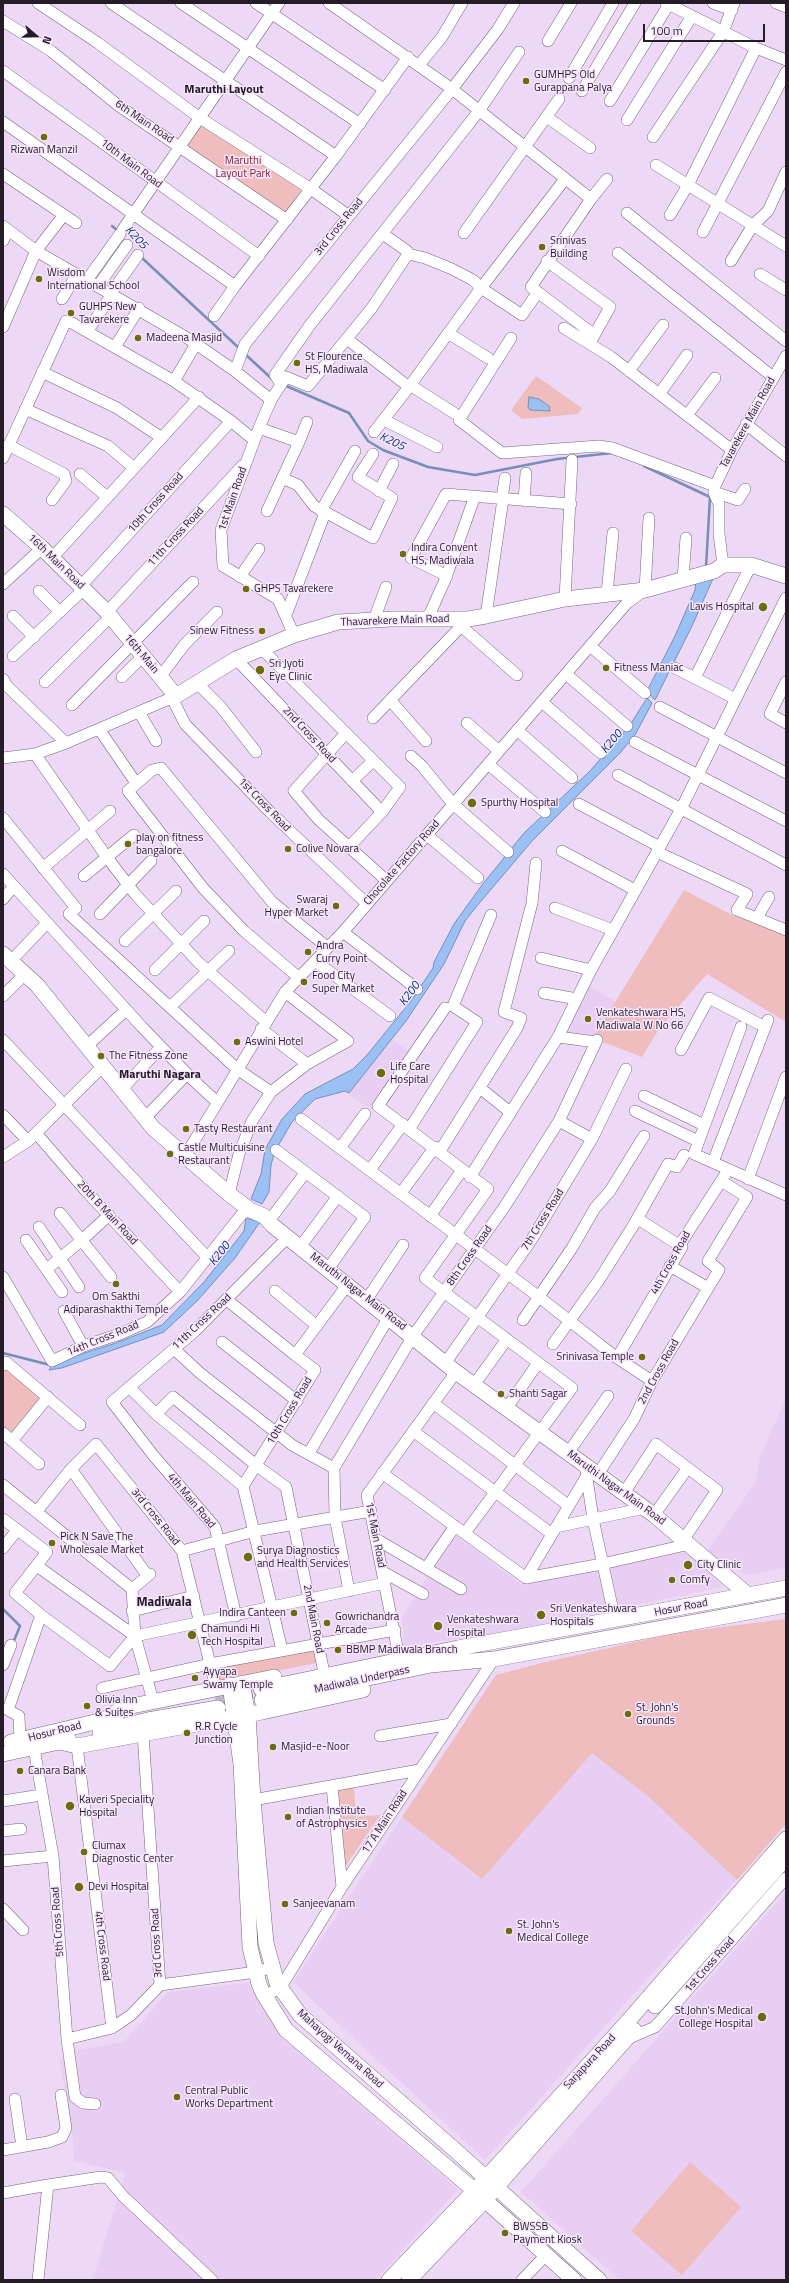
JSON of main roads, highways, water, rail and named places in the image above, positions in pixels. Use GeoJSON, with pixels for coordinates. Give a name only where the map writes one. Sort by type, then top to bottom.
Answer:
{"type":"FeatureCollection","features":[{"type":"Feature","properties":{"kind":"main road","name":"16th Main Road"},"geometry":{"type":"LineString","coordinates":[[3,514],[47,553],[108,615]]}},
{"type":"Feature","properties":{"kind":"main road","name":"Thavarekere Main Road"},"geometry":{"type":"LineString","coordinates":[[174,697],[236,659],[294,635],[338,622],[427,620],[464,622],[565,599],[607,593],[645,590],[718,568],[751,564],[786,576]]}},
{"type":"Feature","properties":{"kind":"main road","name":"16th Main"},"geometry":{"type":"LineString","coordinates":[[108,615],[160,677],[174,697]]}},
{"type":"Feature","properties":{"kind":"main road","name":"Maruthi Nagar Main Road"},"geometry":{"type":"LineString","coordinates":[[7,958],[37,985],[153,1128],[229,1194],[250,1210],[267,1219],[474,1385],[568,1453],[590,1472],[624,1493],[650,1512],[748,1595]]}},
{"type":"Feature","properties":{"kind":"main road","name":"Hosur Road"},"geometry":{"type":"LineString","coordinates":[[460,1655],[615,1620],[786,1588]]}},
{"type":"Feature","properties":{"kind":"main road","name":"Hosur Road"},"geometry":{"type":"LineString","coordinates":[[460,1655],[494,1659],[786,1605]]}},
{"type":"Feature","properties":{"kind":"main road"},"geometry":{"type":"LineString","coordinates":[[106,1719],[323,1668],[429,1646],[460,1655]]}},
{"type":"Feature","properties":{"kind":"main road"},"geometry":{"type":"LineString","coordinates":[[60,1742],[77,1746],[242,1716],[431,1674],[460,1655]]}},
{"type":"Feature","properties":{"kind":"main road","name":"Madiwala Underpass"},"geometry":{"type":"LineString","coordinates":[[262,1695],[431,1665],[460,1655]]}},
{"type":"Feature","properties":{"kind":"main road"},"geometry":{"type":"LineString","coordinates":[[106,1719],[122,1708],[153,1701],[224,1692]]}},
{"type":"Feature","properties":{"kind":"main road"},"geometry":{"type":"LineString","coordinates":[[60,1742],[148,1720],[224,1692]]}},
{"type":"Feature","properties":{"kind":"main road","name":"Mahayogi Vemana Road"},"geometry":{"type":"LineString","coordinates":[[224,1692],[242,1716],[253,1800],[266,1943],[280,1987],[300,2015],[599,2280]]}},
{"type":"Feature","properties":{"kind":"main road","name":"Mahayogi Vemana Road"},"geometry":{"type":"LineString","coordinates":[[242,1716],[241,1764],[250,1947],[259,1984],[265,1996],[286,2030],[480,2195],[574,2280]]}},
{"type":"Feature","properties":{"kind":"main road","name":"Hosur Road"},"geometry":{"type":"LineString","coordinates":[[3,1744],[106,1719]]}},
{"type":"Feature","properties":{"kind":"main road","name":"Hosur Road"},"geometry":{"type":"LineString","coordinates":[[3,1754],[60,1742]]}},
{"type":"Feature","properties":{"kind":"main road","name":"Sarjapura Road"},"geometry":{"type":"LineString","coordinates":[[409,2280],[629,2020],[786,1839]]}},
{"type":"Feature","properties":{"kind":"main road","name":"Sarjapura Road"},"geometry":{"type":"LineString","coordinates":[[490,2183],[625,2040],[786,1858]]}},
{"type":"Feature","properties":{"kind":"main road","name":"Sarjapura Road"},"geometry":{"type":"LineString","coordinates":[[389,2280],[480,2195]]}},
{"type":"Feature","properties":{"kind":"water"},"geometry":{"type":"Polygon","coordinates":[[[529,397],[539,399],[549,406],[550,411],[530,410],[528,407],[529,397]]]}},
{"type":"Feature","properties":{"kind":"water"},"geometry":{"type":"Polygon","coordinates":[[[715,574],[692,626],[655,700],[647,691],[675,636],[695,590],[696,579],[715,574]]]}},
{"type":"Feature","properties":{"kind":"water"},"geometry":{"type":"Polygon","coordinates":[[[647,698],[652,703],[635,735],[620,753],[532,841],[476,907],[465,921],[444,964],[406,1021],[349,1093],[345,1091],[315,1099],[292,1122],[275,1151],[271,1165],[269,1192],[262,1204],[251,1199],[261,1174],[265,1150],[282,1119],[305,1094],[353,1069],[367,1055],[411,1001],[433,968],[434,962],[454,924],[482,885],[524,833],[590,771],[630,725],[647,698]]]}},
{"type":"Feature","properties":{"kind":"water"},"geometry":{"type":"Polygon","coordinates":[[[246,1218],[260,1222],[235,1258],[197,1301],[164,1332],[62,1368],[49,1370],[53,1363],[116,1343],[162,1325],[204,1282],[244,1231],[246,1218]]]}},
{"type":"Feature","properties":{"kind":"waterway","name":"K205"},"geometry":{"type":"LineString","coordinates":[[112,226],[118,231]]}},
{"type":"Feature","properties":{"kind":"waterway","name":"K205"},"geometry":{"type":"LineString","coordinates":[[141,257],[240,349]]}},
{"type":"Feature","properties":{"kind":"waterway","name":"K205"},"geometry":{"type":"LineString","coordinates":[[245,354],[272,379]]}},
{"type":"Feature","properties":{"kind":"waterway","name":"K205"},"geometry":{"type":"LineString","coordinates":[[284,385],[349,413],[368,441],[383,450],[428,467],[475,475],[557,459],[612,453]]}},
{"type":"Feature","properties":{"kind":"waterway","name":"K200"},"geometry":{"type":"LineString","coordinates":[[644,466],[710,497],[706,567]]}},
{"type":"Feature","properties":{"kind":"waterway","name":"K200"},"geometry":{"type":"LineString","coordinates":[[3,1353],[54,1366]]}},
{"type":"Feature","properties":{"kind":"waterway"},"geometry":{"type":"LineString","coordinates":[[3,1609],[20,1626],[13,1643]]}},
{"type":"Feature","properties":{"kind":"tunnel"},"geometry":{"type":"LineString","coordinates":[[215,1698],[261,1689]]}},
{"type":"Feature","properties":{"kind":"place","name":"GUMHPS Old Gurappana Palya"},"geometry":{"type":"Point","coordinates":[526,81]}},
{"type":"Feature","properties":{"kind":"place","name":"Rizwan Manzil"},"geometry":{"type":"Point","coordinates":[44,137]}},
{"type":"Feature","properties":{"kind":"place","name":"Srinivas Building"},"geometry":{"type":"Point","coordinates":[542,247]}},
{"type":"Feature","properties":{"kind":"place","name":"Wisdom International School"},"geometry":{"type":"Point","coordinates":[39,279]}},
{"type":"Feature","properties":{"kind":"place","name":"GUHPS New Tavarekere"},"geometry":{"type":"Point","coordinates":[71,313]}},
{"type":"Feature","properties":{"kind":"place","name":"Madeena Masjid"},"geometry":{"type":"Point","coordinates":[138,338]}},
{"type":"Feature","properties":{"kind":"place","name":"St Flourence HS, Madiwala"},"geometry":{"type":"Point","coordinates":[297,363]}},
{"type":"Feature","properties":{"kind":"place","name":"Indira Convent HS, Madiwala"},"geometry":{"type":"Point","coordinates":[403,554]}},
{"type":"Feature","properties":{"kind":"place","name":"GHPS Tavarekere"},"geometry":{"type":"Point","coordinates":[246,589]}},
{"type":"Feature","properties":{"kind":"place","name":"Lavis Hospital"},"geometry":{"type":"Point","coordinates":[763,607]}},
{"type":"Feature","properties":{"kind":"place","name":"Sinew Fitness"},"geometry":{"type":"Point","coordinates":[262,631]}},
{"type":"Feature","properties":{"kind":"place","name":"Fitness Maniac"},"geometry":{"type":"Point","coordinates":[606,668]}},
{"type":"Feature","properties":{"kind":"place","name":"Sri Jyoti Eye Clinic"},"geometry":{"type":"Point","coordinates":[260,670]}},
{"type":"Feature","properties":{"kind":"place","name":"Spurthy Hospital"},"geometry":{"type":"Point","coordinates":[472,803]}},
{"type":"Feature","properties":{"kind":"place","name":"play on fitness bangalore"},"geometry":{"type":"Point","coordinates":[128,844]}},
{"type":"Feature","properties":{"kind":"place","name":"Colive Novara"},"geometry":{"type":"Point","coordinates":[288,849]}},
{"type":"Feature","properties":{"kind":"place","name":"Swaraj Hyper Market"},"geometry":{"type":"Point","coordinates":[336,906]}},
{"type":"Feature","properties":{"kind":"place","name":"Andra Curry Point"},"geometry":{"type":"Point","coordinates":[308,952]}},
{"type":"Feature","properties":{"kind":"place","name":"Food City Super Market"},"geometry":{"type":"Point","coordinates":[304,982]}},
{"type":"Feature","properties":{"kind":"place","name":"Venkateshwara HS, Madiwala W No 66"},"geometry":{"type":"Point","coordinates":[588,1019]}},
{"type":"Feature","properties":{"kind":"place","name":"Aswini Hotel"},"geometry":{"type":"Point","coordinates":[237,1042]}},
{"type":"Feature","properties":{"kind":"place","name":"The Fitness Zone"},"geometry":{"type":"Point","coordinates":[101,1056]}},
{"type":"Feature","properties":{"kind":"place","name":"Life Care Hospital"},"geometry":{"type":"Point","coordinates":[381,1073]}},
{"type":"Feature","properties":{"kind":"place","name":"Tasty Restaurant"},"geometry":{"type":"Point","coordinates":[186,1129]}},
{"type":"Feature","properties":{"kind":"place","name":"Castle Multicuisine Restaurant"},"geometry":{"type":"Point","coordinates":[170,1154]}},
{"type":"Feature","properties":{"kind":"place","name":"Om Sakthi Adiparashakthi Temple"},"geometry":{"type":"Point","coordinates":[116,1284]}},
{"type":"Feature","properties":{"kind":"place","name":"Srinivasa Temple"},"geometry":{"type":"Point","coordinates":[642,1357]}},
{"type":"Feature","properties":{"kind":"place","name":"Shanti Sagar"},"geometry":{"type":"Point","coordinates":[501,1394]}},
{"type":"Feature","properties":{"kind":"place","name":"Pick N Save The Wholesale Market"},"geometry":{"type":"Point","coordinates":[52,1543]}},
{"type":"Feature","properties":{"kind":"place","name":"Surya Diagnostics and Health Services"},"geometry":{"type":"Point","coordinates":[248,1557]}},
{"type":"Feature","properties":{"kind":"place","name":"City Clinic"},"geometry":{"type":"Point","coordinates":[688,1565]}},
{"type":"Feature","properties":{"kind":"place","name":"Comfy"},"geometry":{"type":"Point","coordinates":[672,1580]}},
{"type":"Feature","properties":{"kind":"place","name":"Indira Canteen"},"geometry":{"type":"Point","coordinates":[294,1613]}},
{"type":"Feature","properties":{"kind":"place","name":"Sri Venkateshwara Hospitals"},"geometry":{"type":"Point","coordinates":[541,1615]}},
{"type":"Feature","properties":{"kind":"place","name":"Gowrichandra Arcade"},"geometry":{"type":"Point","coordinates":[327,1623]}},
{"type":"Feature","properties":{"kind":"place","name":"Venkateshwara Hospital"},"geometry":{"type":"Point","coordinates":[438,1626]}},
{"type":"Feature","properties":{"kind":"place","name":"Chamundi Hi Tech Hospital"},"geometry":{"type":"Point","coordinates":[192,1635]}},
{"type":"Feature","properties":{"kind":"place","name":"BBMP Madiwala Branch"},"geometry":{"type":"Point","coordinates":[338,1650]}},
{"type":"Feature","properties":{"kind":"place","name":"Ayyapa Swamy Temple"},"geometry":{"type":"Point","coordinates":[195,1678]}},
{"type":"Feature","properties":{"kind":"place","name":"Olivia Inn & Suites"},"geometry":{"type":"Point","coordinates":[87,1706]}},
{"type":"Feature","properties":{"kind":"place","name":"St. John's Grounds"},"geometry":{"type":"Point","coordinates":[628,1714]}},
{"type":"Feature","properties":{"kind":"place","name":"R.R Cycle Junction"},"geometry":{"type":"Point","coordinates":[187,1733]}},
{"type":"Feature","properties":{"kind":"place","name":"Masjid-e-Noor"},"geometry":{"type":"Point","coordinates":[273,1747]}},
{"type":"Feature","properties":{"kind":"place","name":"Canara Bank"},"geometry":{"type":"Point","coordinates":[20,1771]}},
{"type":"Feature","properties":{"kind":"place","name":"Kaveri Speciality Hospital"},"geometry":{"type":"Point","coordinates":[70,1806]}},
{"type":"Feature","properties":{"kind":"place","name":"Indian Institute of Astrophysics"},"geometry":{"type":"Point","coordinates":[288,1817]}},
{"type":"Feature","properties":{"kind":"place","name":"Clumax Diagnostic Center"},"geometry":{"type":"Point","coordinates":[84,1852]}},
{"type":"Feature","properties":{"kind":"place","name":"Devi Hospital"},"geometry":{"type":"Point","coordinates":[79,1887]}},
{"type":"Feature","properties":{"kind":"place","name":"Sanjeevanam"},"geometry":{"type":"Point","coordinates":[285,1904]}},
{"type":"Feature","properties":{"kind":"place","name":"St. John's Medical College"},"geometry":{"type":"Point","coordinates":[509,1931]}},
{"type":"Feature","properties":{"kind":"place","name":"St.John's Medical College Hospital"},"geometry":{"type":"Point","coordinates":[762,2017]}},
{"type":"Feature","properties":{"kind":"place","name":"Central Public Works Department"},"geometry":{"type":"Point","coordinates":[177,2097]}},
{"type":"Feature","properties":{"kind":"place","name":"BWSSB Payment Kiosk"},"geometry":{"type":"Point","coordinates":[505,2233]}},
{"type":"Feature","properties":{"kind":"district","name":"Maruthi Layout"},"geometry":{"type":"Point","coordinates":[224,90]}},
{"type":"Feature","properties":{"kind":"district","name":"Maruthi Nagara"},"geometry":{"type":"Point","coordinates":[160,1075]}},
{"type":"Feature","properties":{"kind":"district","name":"Madiwala"},"geometry":{"type":"Point","coordinates":[164,1603]}},
{"type":"Feature","properties":{"kind":"park label","name":"Maruthi Layout Park"},"geometry":{"type":"Point","coordinates":[243,167]}}]}
